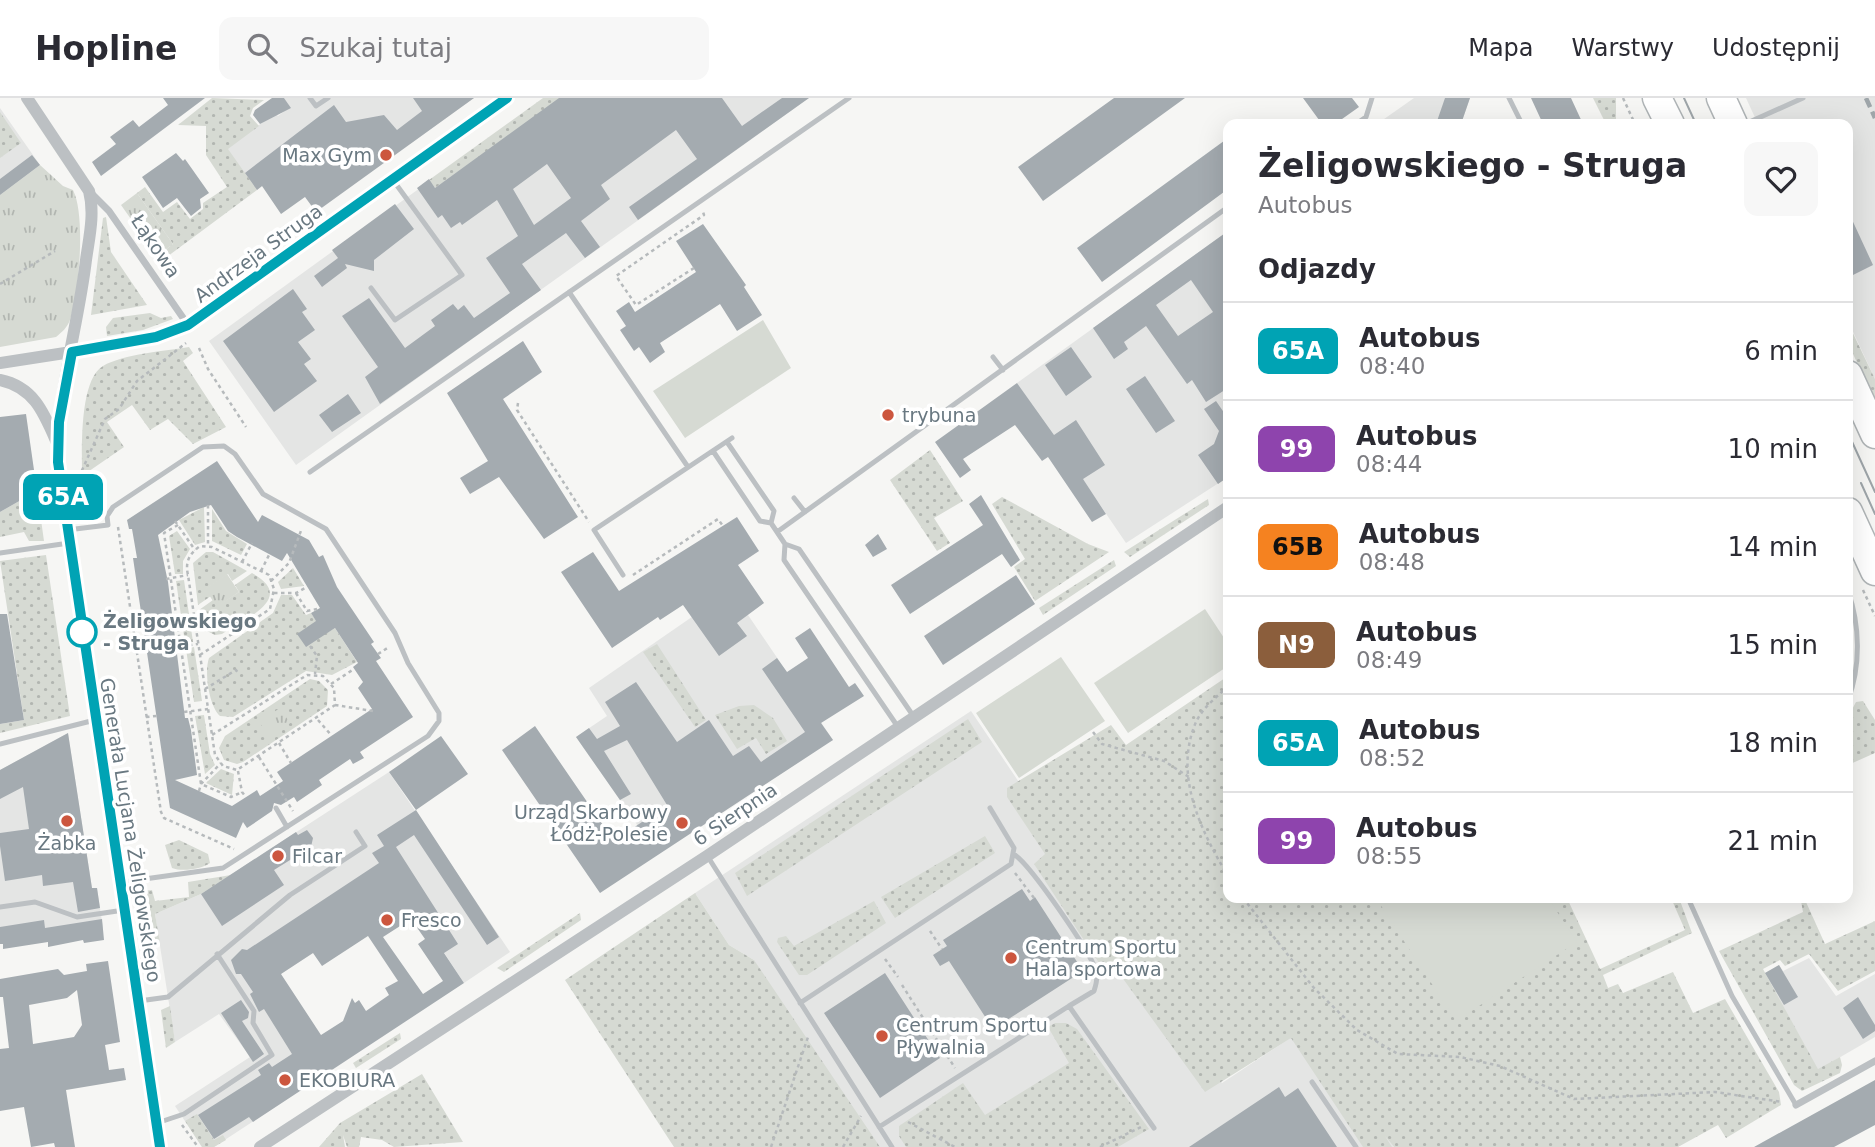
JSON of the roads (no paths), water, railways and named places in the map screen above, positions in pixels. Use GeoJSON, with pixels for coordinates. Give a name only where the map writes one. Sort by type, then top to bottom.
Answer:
{"type":"FeatureCollection","features":[{"type":"Feature","properties":{"kind":"main road"},"geometry":{"type":"LineString","coordinates":[[1657,98],[1668,119]]}},
{"type":"Feature","properties":{"kind":"main road"},"geometry":{"type":"LineString","coordinates":[[1721,98],[1731,119]]}},
{"type":"Feature","properties":{"kind":"main road"},"geometry":{"type":"LineString","coordinates":[[1853,386],[1875,435]]}},
{"type":"Feature","properties":{"kind":"main road"},"geometry":{"type":"LineString","coordinates":[[1853,523],[1875,571]]}},
{"type":"Feature","properties":{"kind":"street","name":"Łąkowa"},"geometry":{"type":"LineString","coordinates":[[27,98],[89,191],[109,211],[188,325]]}},
{"type":"Feature","properties":{"kind":"street","name":"Andrzeja Struga"},"geometry":{"type":"LineString","coordinates":[[0,363],[156,337],[188,325],[393,180],[498,100]]}},
{"type":"Feature","properties":{"kind":"street"},"geometry":{"type":"LineString","coordinates":[[72,352],[91,222],[89,191]]}},
{"type":"Feature","properties":{"kind":"street","name":"Generała Lucjana Żeligowskiego"},"geometry":{"type":"LineString","coordinates":[[72,352],[63,394],[57,444],[94,720],[160,1147]]}},
{"type":"Feature","properties":{"kind":"street"},"geometry":{"type":"LineString","coordinates":[[0,380],[14,383],[30,393],[40,406],[57,444]]}},
{"type":"Feature","properties":{"kind":"street","name":"6 Sierpnia"},"geometry":{"type":"LineString","coordinates":[[260,1147],[707,856],[1223,510]]}},
{"type":"Feature","properties":{"kind":"street"},"geometry":{"type":"LineString","coordinates":[[1796,1105],[1875,1061]]}},
{"type":"Feature","properties":{"kind":"lane"},"geometry":{"type":"LineString","coordinates":[[310,98],[316,106],[328,98]]}},
{"type":"Feature","properties":{"kind":"lane"},"geometry":{"type":"LineString","coordinates":[[310,472],[849,98]]}},
{"type":"Feature","properties":{"kind":"lane"},"geometry":{"type":"LineString","coordinates":[[1363,119],[1372,98]]}},
{"type":"Feature","properties":{"kind":"lane"},"geometry":{"type":"LineString","coordinates":[[1509,98],[1520,119]]}},
{"type":"Feature","properties":{"kind":"lane"},"geometry":{"type":"LineString","coordinates":[[1756,119],[1803,98]]}},
{"type":"Feature","properties":{"kind":"lane"},"geometry":{"type":"LineString","coordinates":[[371,288],[395,320],[462,275],[393,180]]}},
{"type":"Feature","properties":{"kind":"lane"},"geometry":{"type":"LineString","coordinates":[[777,532],[1223,210]]}},
{"type":"Feature","properties":{"kind":"lane"},"geometry":{"type":"LineString","coordinates":[[569,292],[688,467]]}},
{"type":"Feature","properties":{"kind":"lane"},"geometry":{"type":"LineString","coordinates":[[993,357],[1003,370]]}},
{"type":"Feature","properties":{"kind":"lane"},"geometry":{"type":"LineString","coordinates":[[623,575],[594,530],[730,440],[774,511],[771,523]]}},
{"type":"Feature","properties":{"kind":"lane"},"geometry":{"type":"LineString","coordinates":[[0,553],[108,525],[107,516],[113,507],[203,447],[224,446],[235,454],[263,494],[326,529],[398,642],[439,713],[439,721],[434,730],[223,869],[119,883]]}},
{"type":"Feature","properties":{"kind":"lane"},"geometry":{"type":"LineString","coordinates":[[713,451],[760,521],[771,523],[785,544],[785,560],[898,728]]}},
{"type":"Feature","properties":{"kind":"lane"},"geometry":{"type":"LineString","coordinates":[[794,498],[805,512]]}},
{"type":"Feature","properties":{"kind":"lane"},"geometry":{"type":"LineString","coordinates":[[785,544],[799,549],[914,717]]}},
{"type":"Feature","properties":{"kind":"lane"},"geometry":{"type":"LineString","coordinates":[[1853,605],[1857,650],[1853,672]]}},
{"type":"Feature","properties":{"kind":"lane"},"geometry":{"type":"LineString","coordinates":[[0,744],[94,720]]}},
{"type":"Feature","properties":{"kind":"lane"},"geometry":{"type":"LineString","coordinates":[[276,808],[287,827]]}},
{"type":"Feature","properties":{"kind":"lane"},"geometry":{"type":"LineString","coordinates":[[800,1003],[1008,867],[1015,855],[1013,844],[990,808]]}},
{"type":"Feature","properties":{"kind":"lane"},"geometry":{"type":"LineString","coordinates":[[138,1002],[168,997],[217,954],[260,923],[290,895],[365,846],[356,832]]}},
{"type":"Feature","properties":{"kind":"lane"},"geometry":{"type":"LineString","coordinates":[[879,1127],[1094,991],[1097,971],[1026,863],[1015,855]]}},
{"type":"Feature","properties":{"kind":"lane"},"geometry":{"type":"LineString","coordinates":[[707,856],[892,1147]]}},
{"type":"Feature","properties":{"kind":"lane"},"geometry":{"type":"LineString","coordinates":[[0,907],[35,902],[77,917],[124,910]]}},
{"type":"Feature","properties":{"kind":"lane"},"geometry":{"type":"LineString","coordinates":[[1690,903],[1732,996],[1796,1105]]}},
{"type":"Feature","properties":{"kind":"lane"},"geometry":{"type":"LineString","coordinates":[[156,1123],[184,1114],[272,1055],[253,1023],[254,1011],[217,954]]}},
{"type":"Feature","properties":{"kind":"lane"},"geometry":{"type":"LineString","coordinates":[[1069,1006],[1152,1125]]}},
{"type":"Feature","properties":{"kind":"lane"},"geometry":{"type":"LineString","coordinates":[[1312,1082],[1356,1147]]}},
{"type":"Feature","properties":{"kind":"tram line"},"geometry":{"type":"LineString","coordinates":[[1684,98],[1694,119]]}},
{"type":"Feature","properties":{"kind":"tram line"},"geometry":{"type":"LineString","coordinates":[[1853,444],[1875,492]]}},
{"type":"Feature","properties":{"kind":"tram line"},"geometry":{"type":"LineString","coordinates":[[1861,483],[1875,514]]}},
{"type":"Feature","properties":{"kind":"railway"},"geometry":{"type":"LineString","coordinates":[[1866,98],[1875,118]]}},
{"type":"Feature","properties":{"kind":"place","name":"Max Gym"},"geometry":{"type":"Point","coordinates":[386,155]}},
{"type":"Feature","properties":{"kind":"place","name":"trybuna"},"geometry":{"type":"Point","coordinates":[888,415]}},
{"type":"Feature","properties":{"kind":"place","name":"Żeligowskiego - Struga"},"geometry":{"type":"Point","coordinates":[82,632]}},
{"type":"Feature","properties":{"kind":"place","name":"Żabka"},"geometry":{"type":"Point","coordinates":[67,821]}},
{"type":"Feature","properties":{"kind":"place","name":"Urząd Skarbowy Łódż-Polesie"},"geometry":{"type":"Point","coordinates":[682,823]}},
{"type":"Feature","properties":{"kind":"place","name":"Filcar"},"geometry":{"type":"Point","coordinates":[278,856]}},
{"type":"Feature","properties":{"kind":"place","name":"Fresco"},"geometry":{"type":"Point","coordinates":[387,920]}},
{"type":"Feature","properties":{"kind":"place","name":"Centrum Sportu Hala sportowa"},"geometry":{"type":"Point","coordinates":[1011,958]}},
{"type":"Feature","properties":{"kind":"place","name":"Centrum Sportu Pływalnia"},"geometry":{"type":"Point","coordinates":[882,1036]}},
{"type":"Feature","properties":{"kind":"place","name":"EKOBIURA"},"geometry":{"type":"Point","coordinates":[285,1080]}}]}
